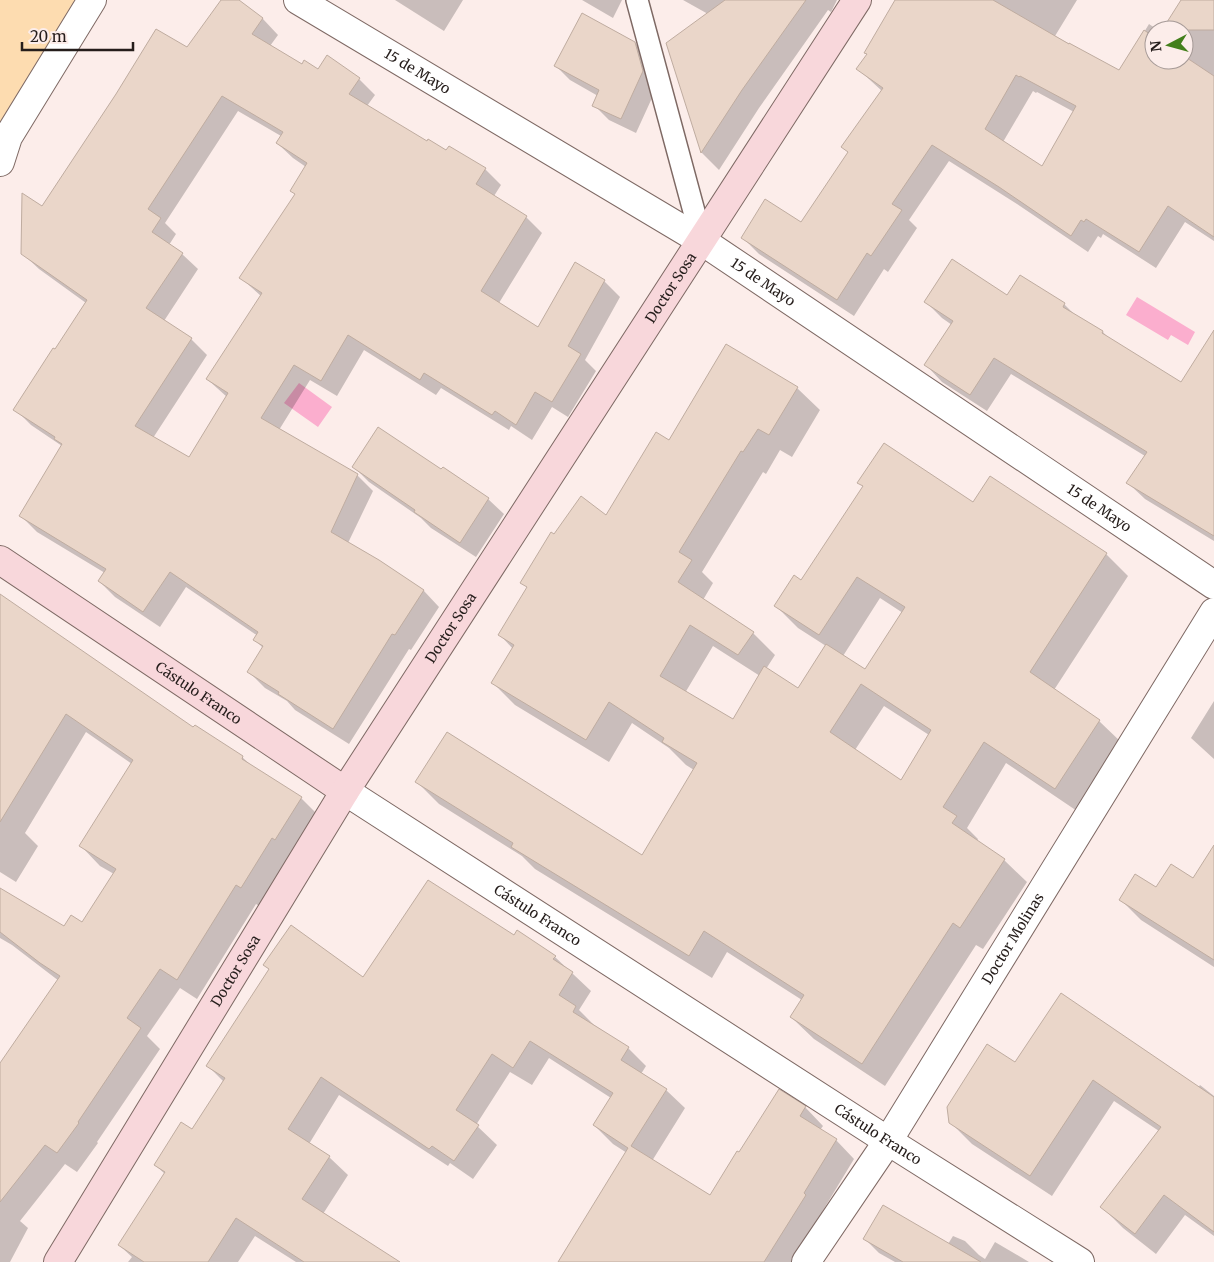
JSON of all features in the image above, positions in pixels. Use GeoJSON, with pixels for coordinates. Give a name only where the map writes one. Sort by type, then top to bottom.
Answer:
{"type":"FeatureCollection","features":[{"type":"Feature","properties":{"kind":"street"},"geometry":{"type":"LineString","coordinates":[[0,162],[8,138],[92,0]]}},
{"type":"Feature","properties":{"kind":"street","name":"15 de Mayo"},"geometry":{"type":"LineString","coordinates":[[298,0],[702,241],[1214,586]]}},
{"type":"Feature","properties":{"kind":"street","name":"Doctor Sosa"},"geometry":{"type":"LineString","coordinates":[[58,1262],[345,791],[857,0]]}},
{"type":"Feature","properties":{"kind":"street","name":"Cástulo Franco"},"geometry":{"type":"LineString","coordinates":[[0,560],[345,791],[888,1141],[1080,1262]]}},
{"type":"Feature","properties":{"kind":"street","name":"Doctor Molinas"},"geometry":{"type":"LineString","coordinates":[[806,1262],[888,1141],[1214,612]]}},
{"type":"Feature","properties":{"kind":"lane"},"geometry":{"type":"LineString","coordinates":[[637,0],[702,241]]}},
{"type":"Feature","properties":{"kind":"shaded area"},"geometry":{"type":"Polygon","coordinates":[[[0,0],[76,0],[0,134],[0,0]]]}},
{"type":"Feature","properties":{"kind":"shaded area"},"geometry":{"type":"Polygon","coordinates":[[[1137,297],[1195,332],[1188,345],[1171,335],[1168,340],[1126,315],[1137,297]]]}},
{"type":"Feature","properties":{"kind":"shaded area"},"geometry":{"type":"Polygon","coordinates":[[[299,383],[332,407],[318,427],[284,403],[299,383]]]}},
{"type":"Feature","properties":{"kind":"building"},"geometry":{"type":"Polygon","coordinates":[[[221,0],[239,0],[263,18],[252,34],[302,64],[304,60],[318,69],[327,55],[360,78],[349,94],[427,141],[428,139],[446,150],[449,146],[486,168],[476,184],[527,216],[481,291],[538,327],[575,262],[605,280],[568,346],[581,354],[552,402],[535,392],[516,425],[495,411],[492,415],[424,373],[420,380],[348,335],[321,381],[294,365],[261,418],[358,474],[331,532],[379,560],[424,590],[395,635],[392,634],[333,729],[247,672],[263,646],[253,640],[258,632],[170,572],[143,612],[98,581],[106,569],[19,516],[62,444],[54,439],[55,437],[13,410],[87,300],[21,254],[22,193],[42,206],[116,94],[156,29],[187,47],[221,0]],[[222,96],[148,209],[161,218],[152,232],[183,253],[146,308],[192,338],[135,426],[189,457],[228,393],[206,379],[262,293],[239,278],[295,194],[290,191],[307,163],[276,143],[283,132],[222,96]]]}},
{"type":"Feature","properties":{"kind":"building"},"geometry":{"type":"Polygon","coordinates":[[[725,0],[806,0],[742,90],[701,153],[666,43],[725,0]]]}},
{"type":"Feature","properties":{"kind":"building"},"geometry":{"type":"Polygon","coordinates":[[[895,0],[993,0],[1069,44],[1119,70],[1144,30],[1144,70],[1194,70],[1194,63],[1214,76],[1214,237],[1168,206],[1139,252],[1086,219],[1084,222],[1081,220],[1071,236],[999,187],[932,145],[892,204],[902,210],[871,256],[867,253],[837,300],[741,238],[765,199],[801,222],[848,152],[841,147],[883,88],[856,69],[867,54],[864,53],[895,0]],[[1016,75],[985,129],[1042,166],[1076,106],[1016,75]]]}},
{"type":"Feature","properties":{"kind":"building"},"geometry":{"type":"Polygon","coordinates":[[[1181,0],[1214,0],[1214,30],[1194,30],[1194,20],[1168,20],[1181,0]]]}},
{"type":"Feature","properties":{"kind":"building"},"geometry":{"type":"Polygon","coordinates":[[[582,13],[635,42],[643,71],[621,119],[592,106],[599,90],[554,66],[582,13]]]}},
{"type":"Feature","properties":{"kind":"building"},"geometry":{"type":"Polygon","coordinates":[[[952,259],[1007,295],[1020,275],[1065,303],[1063,307],[1103,331],[1102,333],[1181,382],[1214,330],[1214,536],[1126,483],[1147,452],[994,358],[970,395],[924,365],[953,321],[924,302],[952,259]]]}},
{"type":"Feature","properties":{"kind":"building"},"geometry":{"type":"Polygon","coordinates":[[[726,344],[798,387],[769,435],[758,429],[743,452],[741,451],[679,552],[692,560],[678,582],[754,632],[738,655],[690,625],[660,676],[733,719],[764,666],[798,688],[826,644],[865,669],[905,607],[857,577],[819,635],[774,606],[794,575],[801,580],[863,486],[857,483],[884,443],[973,502],[990,476],[1107,553],[1030,672],[1100,720],[1055,789],[984,742],[943,807],[957,816],[952,823],[1005,859],[960,928],[953,923],[862,1064],[790,1017],[804,995],[704,931],[689,956],[511,847],[513,843],[415,782],[447,732],[642,855],[697,763],[662,742],[664,738],[609,702],[586,740],[491,683],[514,645],[498,635],[527,587],[520,583],[551,532],[554,534],[581,496],[606,515],[656,432],[669,440],[726,344]],[[861,684],[830,732],[901,780],[931,730],[861,684]]]}},
{"type":"Feature","properties":{"kind":"building"},"geometry":{"type":"Polygon","coordinates":[[[378,427],[489,498],[460,543],[352,467],[378,427]]]}},
{"type":"Feature","properties":{"kind":"building"},"geometry":{"type":"Polygon","coordinates":[[[0,594],[193,727],[195,725],[243,756],[242,759],[302,797],[275,840],[272,838],[241,888],[236,885],[177,980],[160,969],[127,1018],[141,1028],[79,1123],[57,1153],[45,1145],[0,1202],[0,1063],[60,976],[0,932],[0,888],[64,926],[71,915],[82,922],[116,869],[79,846],[133,760],[66,714],[0,822],[0,594]]]}},
{"type":"Feature","properties":{"kind":"building"},"geometry":{"type":"Polygon","coordinates":[[[1214,845],[1214,960],[1119,900],[1135,874],[1156,887],[1171,864],[1193,878],[1214,845]]]}},
{"type":"Feature","properties":{"kind":"building"},"geometry":{"type":"Polygon","coordinates":[[[428,880],[514,935],[517,930],[556,956],[553,959],[573,972],[559,995],[576,1006],[573,1012],[629,1047],[621,1060],[667,1089],[631,1146],[710,1195],[779,1089],[806,1106],[800,1116],[837,1139],[804,1193],[806,1195],[764,1262],[558,1262],[628,1148],[593,1125],[613,1093],[530,1041],[513,1068],[492,1054],[456,1110],[479,1125],[454,1161],[432,1146],[429,1149],[321,1077],[288,1129],[330,1156],[302,1199],[400,1262],[304,1262],[236,1218],[208,1262],[144,1262],[118,1245],[165,1172],[154,1165],[181,1122],[192,1129],[225,1078],[206,1066],[269,969],[263,965],[291,925],[363,977],[428,880]]]}},
{"type":"Feature","properties":{"kind":"building"},"geometry":{"type":"Polygon","coordinates":[[[1061,993],[1214,1097],[1214,1232],[1164,1195],[1135,1234],[1100,1207],[1161,1127],[1093,1080],[1030,1176],[949,1123],[947,1107],[987,1044],[1015,1062],[1061,993]]]}},
{"type":"Feature","properties":{"kind":"building"},"geometry":{"type":"Polygon","coordinates":[[[883,1205],[981,1262],[903,1262],[863,1239],[883,1205]]]}}]}
